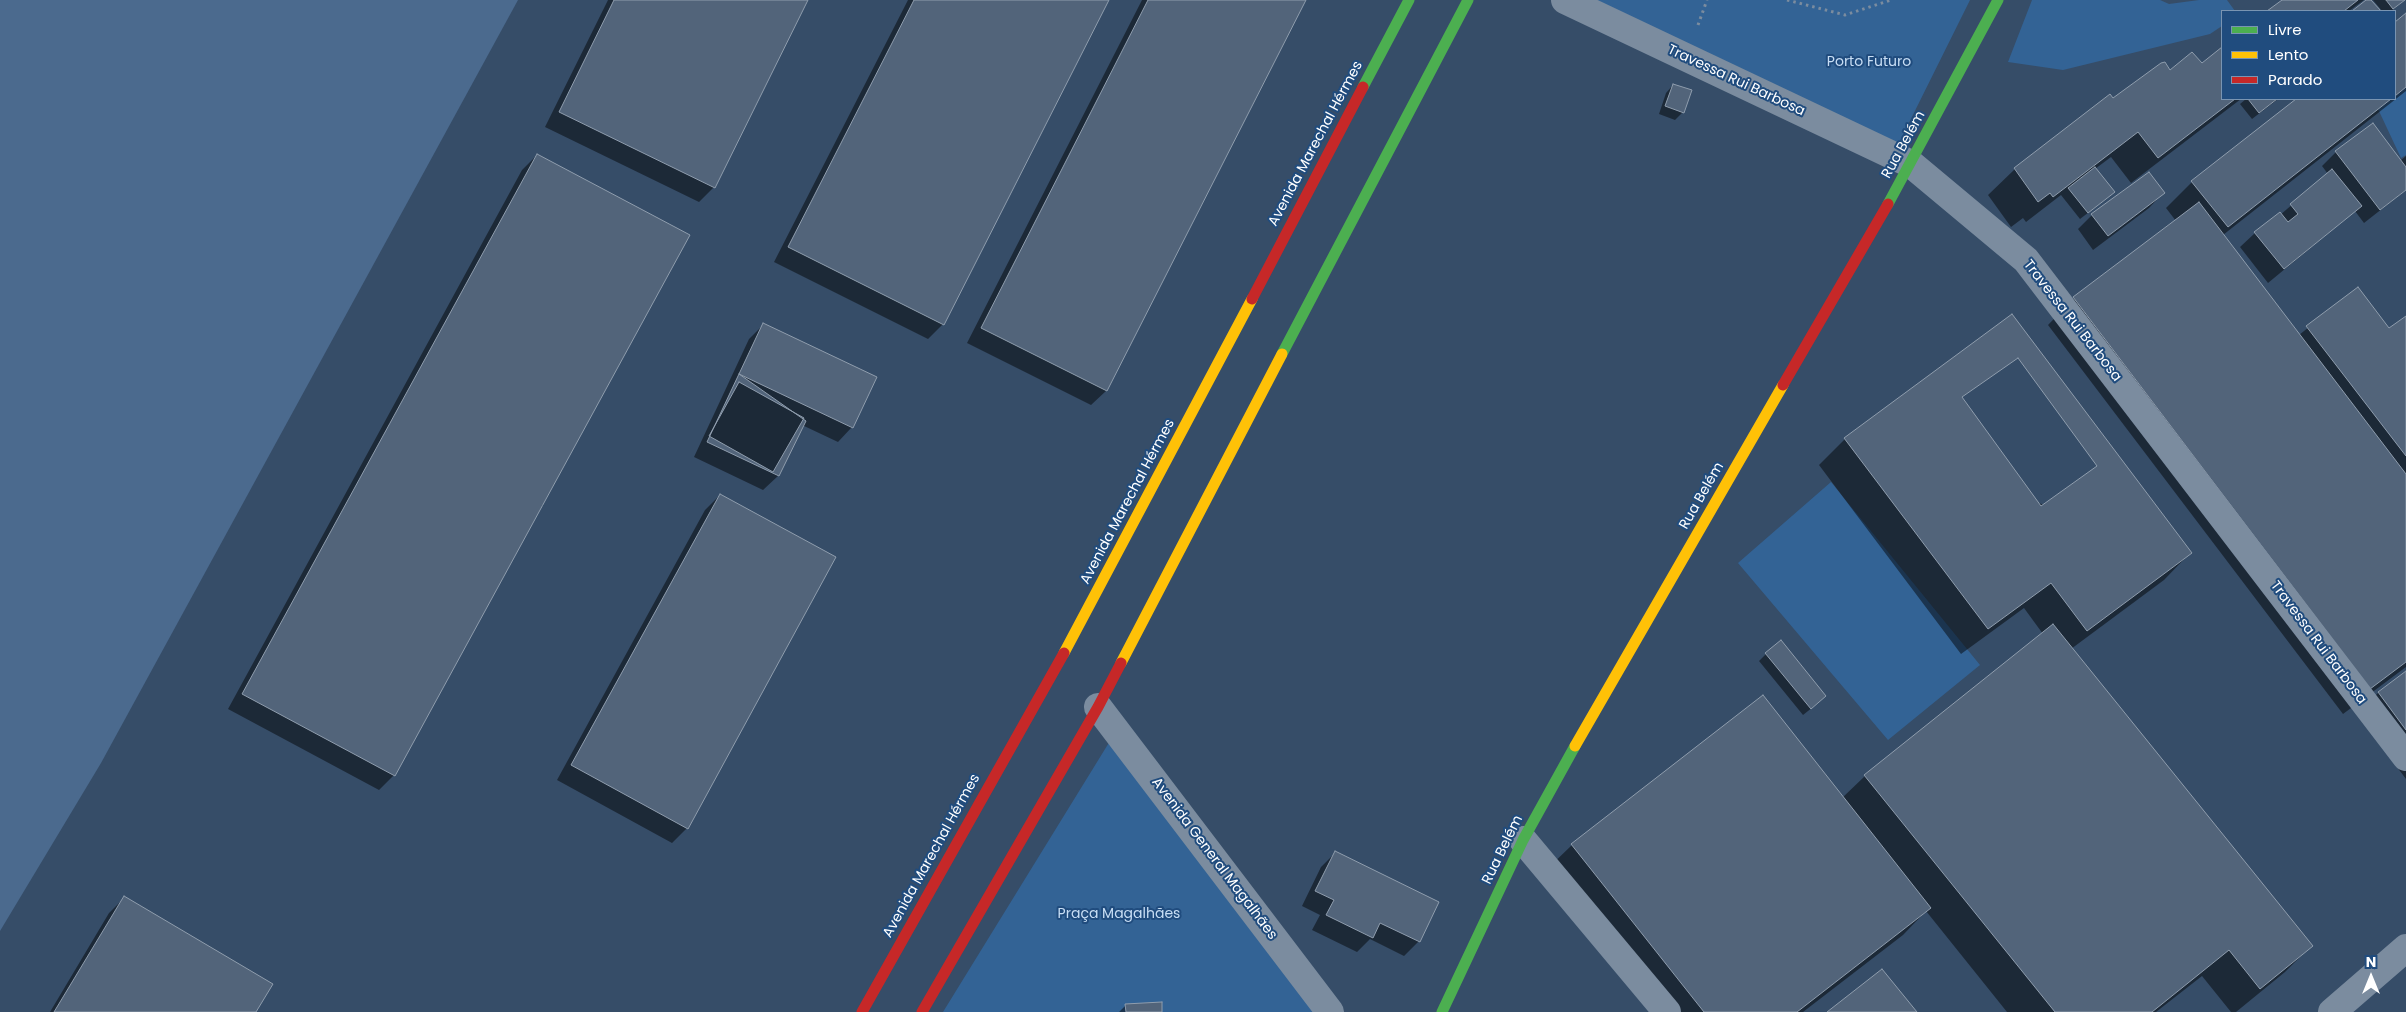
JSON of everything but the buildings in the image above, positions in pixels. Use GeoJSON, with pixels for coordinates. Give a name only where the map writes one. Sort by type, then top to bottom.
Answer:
{"type":"FeatureCollection","features":[{"type":"Feature","properties":{"kind":"main road","name":"Avenida Marechal Hérmes"},"geometry":{"type":"LineString","coordinates":[[862,1012],[1098,592],[1409,0]]}},
{"type":"Feature","properties":{"kind":"main road"},"geometry":{"type":"LineString","coordinates":[[922,1012],[1098,706],[1468,0]]}},
{"type":"Feature","properties":{"kind":"main road","name":"Rua Belém"},"geometry":{"type":"LineString","coordinates":[[1442,1012],[1523,840],[1564,764],[1911,164],[1998,0]]}},
{"type":"Feature","properties":{"kind":"street","name":"Travessa Rui Barbosa"},"geometry":{"type":"LineString","coordinates":[[1565,0],[1911,164],[2026,260],[2406,757]]}},
{"type":"Feature","properties":{"kind":"street","name":"Avenida General Magalhães"},"geometry":{"type":"LineString","coordinates":[[1098,706],[1330,1012]]}},
{"type":"Feature","properties":{"kind":"street"},"geometry":{"type":"LineString","coordinates":[[1523,840],[1667,1012]]}},
{"type":"Feature","properties":{"kind":"street"},"geometry":{"type":"LineString","coordinates":[[2332,1012],[2406,948]]}},
{"type":"Feature","properties":{"kind":"path"},"geometry":{"type":"LineString","coordinates":[[1787,0],[1846,15],[1891,0]]}},
{"type":"Feature","properties":{"kind":"green space","name":"Porto Futuro"},"geometry":{"type":"Polygon","coordinates":[[[1596,0],[1970,0],[1898,145],[1596,0]]]}},
{"type":"Feature","properties":{"kind":"green space"},"geometry":{"type":"Polygon","coordinates":[[[2032,0],[2160,0],[2169,4],[2199,0],[2227,0],[2234,10],[2221,10],[2221,27],[2210,34],[2063,70],[2008,62],[2032,0]]]}},
{"type":"Feature","properties":{"kind":"green space"},"geometry":{"type":"Polygon","coordinates":[[[2406,87],[2406,155],[2401,158],[2378,109],[2390,100],[2396,100],[2396,95],[2406,87]]]}},
{"type":"Feature","properties":{"kind":"green space"},"geometry":{"type":"Polygon","coordinates":[[[1831,482],[1980,665],[1888,740],[1738,563],[1831,482]]]}},
{"type":"Feature","properties":{"kind":"green space","name":"Praça Magalhães"},"geometry":{"type":"Polygon","coordinates":[[[1110,741],[1317,1012],[943,1012],[1110,741]]]}},
{"type":"Feature","properties":{"kind":"shaded area"},"geometry":{"type":"Polygon","coordinates":[[[0,0],[518,0],[101,763],[0,931],[0,0]]]}},
{"type":"Feature","properties":{"kind":"traffic: fast"},"geometry":{"type":"LineString","coordinates":[[1363,87],[1409,0]]}},
{"type":"Feature","properties":{"kind":"traffic: fast"},"geometry":{"type":"LineString","coordinates":[[1282,354],[1468,0]]}},
{"type":"Feature","properties":{"kind":"traffic: fast"},"geometry":{"type":"LineString","coordinates":[[1888,204],[1998,0]]}},
{"type":"Feature","properties":{"kind":"traffic: fast"},"geometry":{"type":"LineString","coordinates":[[1442,1012],[1523,840],[1575,746]]}},
{"type":"Feature","properties":{"kind":"traffic: slow"},"geometry":{"type":"LineString","coordinates":[[1064,653],[1252,299]]}},
{"type":"Feature","properties":{"kind":"traffic: slow"},"geometry":{"type":"LineString","coordinates":[[1121,663],[1282,354]]}},
{"type":"Feature","properties":{"kind":"traffic: slow"},"geometry":{"type":"LineString","coordinates":[[1575,746],[1783,385]]}},
{"type":"Feature","properties":{"kind":"traffic: jam"},"geometry":{"type":"LineString","coordinates":[[1252,299],[1363,87]]}},
{"type":"Feature","properties":{"kind":"traffic: jam"},"geometry":{"type":"LineString","coordinates":[[1783,385],[1888,204]]}},
{"type":"Feature","properties":{"kind":"traffic: jam"},"geometry":{"type":"LineString","coordinates":[[862,1012],[1064,653]]}},
{"type":"Feature","properties":{"kind":"traffic: jam"},"geometry":{"type":"LineString","coordinates":[[922,1012],[1098,707],[1121,663]]}}]}
